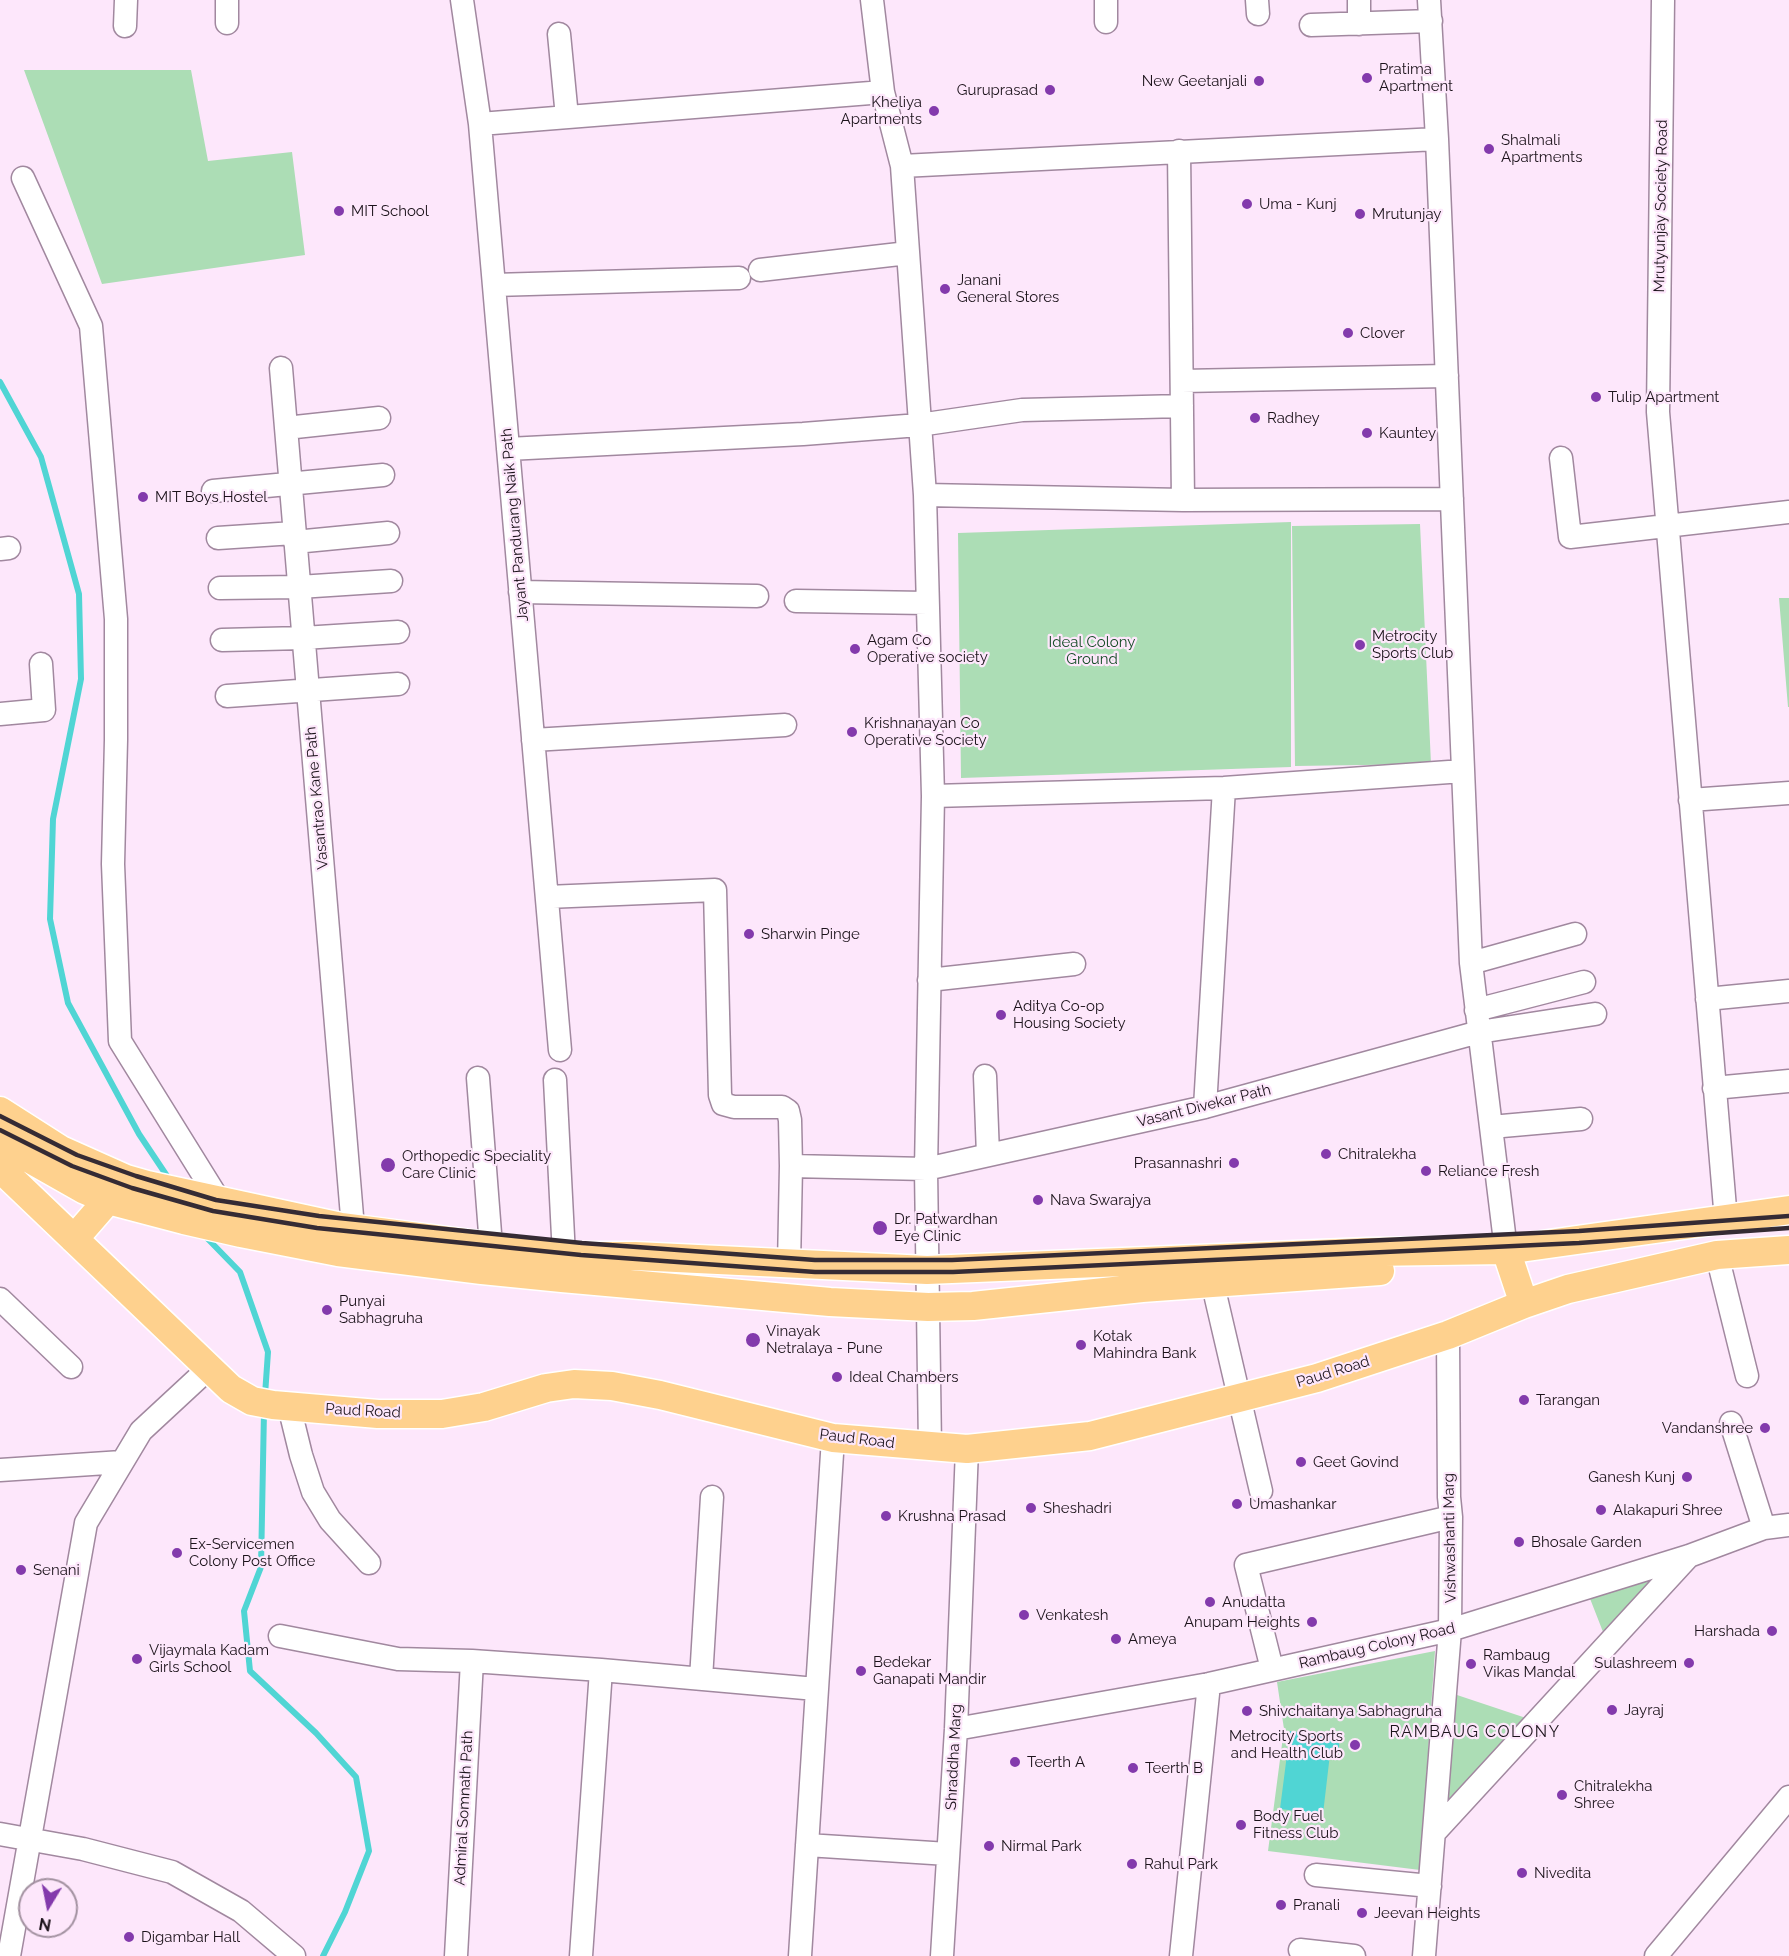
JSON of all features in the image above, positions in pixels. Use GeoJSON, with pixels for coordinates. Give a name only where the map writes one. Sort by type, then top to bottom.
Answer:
{"type":"FeatureCollection","features":[{"type":"Feature","properties":{"kind":"main road"},"geometry":{"type":"LineString","coordinates":[[0,1111],[61,1150],[136,1182],[338,1252],[482,1270],[830,1302],[928,1307],[973,1306],[1142,1288],[1509,1258],[1620,1233],[1789,1210]]}},
{"type":"Feature","properties":{"kind":"main road"},"geometry":{"type":"LineString","coordinates":[[0,1142],[85,1190],[108,1200],[184,1220],[215,1209],[564,1256],[635,1256],[927,1270],[1367,1252],[1509,1258]]}},
{"type":"Feature","properties":{"kind":"main road","name":"Paud Road"},"geometry":{"type":"LineString","coordinates":[[0,1168],[231,1389],[271,1404],[378,1414],[442,1414],[484,1407],[546,1388],[574,1383],[612,1386],[660,1395],[833,1438],[967,1449],[1090,1436],[1317,1378],[1448,1335],[1568,1289],[1717,1255],[1789,1250]]}},
{"type":"Feature","properties":{"kind":"main road"},"geometry":{"type":"LineString","coordinates":[[74,1239],[108,1200],[136,1182]]}},
{"type":"Feature","properties":{"kind":"main road"},"geometry":{"type":"LineString","coordinates":[[1509,1258],[1524,1304]]}},
{"type":"Feature","properties":{"kind":"street"},"geometry":{"type":"LineString","coordinates":[[125,26],[126,0]]}},
{"type":"Feature","properties":{"kind":"street"},"geometry":{"type":"LineString","coordinates":[[227,0],[227,22]]}},
{"type":"Feature","properties":{"kind":"street","name":"Jayant Pandurang Naik Path"},"geometry":{"type":"LineString","coordinates":[[462,0],[480,124],[560,1050]]}},
{"type":"Feature","properties":{"kind":"street"},"geometry":{"type":"LineString","coordinates":[[872,0],[883,92],[902,166],[925,495],[933,796],[926,1169],[930,1447]]}},
{"type":"Feature","properties":{"kind":"street"},"geometry":{"type":"LineString","coordinates":[[1359,0],[1359,24]]}},
{"type":"Feature","properties":{"kind":"street","name":"Mrutyunjay Society Road"},"geometry":{"type":"LineString","coordinates":[[1664,0],[1658,412],[1726,1220]]}},
{"type":"Feature","properties":{"kind":"street"},"geometry":{"type":"LineString","coordinates":[[1311,26],[1359,24],[1430,10],[1471,963],[1509,1258]]}},
{"type":"Feature","properties":{"kind":"street"},"geometry":{"type":"LineString","coordinates":[[559,34],[567,117]]}},
{"type":"Feature","properties":{"kind":"street"},"geometry":{"type":"LineString","coordinates":[[480,124],[883,92]]}},
{"type":"Feature","properties":{"kind":"street"},"geometry":{"type":"LineString","coordinates":[[902,166],[1437,139]]}},
{"type":"Feature","properties":{"kind":"street"},"geometry":{"type":"LineString","coordinates":[[1179,152],[1183,500]]}},
{"type":"Feature","properties":{"kind":"street"},"geometry":{"type":"LineString","coordinates":[[23,178],[91,326],[116,619],[113,864],[120,1041],[215,1209]]}},
{"type":"Feature","properties":{"kind":"street"},"geometry":{"type":"LineString","coordinates":[[760,270],[908,253]]}},
{"type":"Feature","properties":{"kind":"street"},"geometry":{"type":"LineString","coordinates":[[494,285],[739,279]]}},
{"type":"Feature","properties":{"kind":"street","name":"Vasantrao Kane Path"},"geometry":{"type":"LineString","coordinates":[[281,368],[353,1228]]}},
{"type":"Feature","properties":{"kind":"street"},"geometry":{"type":"LineString","coordinates":[[1182,381],[1447,376]]}},
{"type":"Feature","properties":{"kind":"street"},"geometry":{"type":"LineString","coordinates":[[508,449],[789,435],[919,425],[1022,410],[1182,406]]}},
{"type":"Feature","properties":{"kind":"street"},"geometry":{"type":"LineString","coordinates":[[286,428],[380,417]]}},
{"type":"Feature","properties":{"kind":"street"},"geometry":{"type":"LineString","coordinates":[[1561,458],[1570,537],[1789,512]]}},
{"type":"Feature","properties":{"kind":"street"},"geometry":{"type":"LineString","coordinates":[[213,491],[382,475]]}},
{"type":"Feature","properties":{"kind":"street"},"geometry":{"type":"LineString","coordinates":[[925,495],[1183,500],[1452,499]]}},
{"type":"Feature","properties":{"kind":"street"},"geometry":{"type":"LineString","coordinates":[[218,538],[295,538],[388,533]]}},
{"type":"Feature","properties":{"kind":"street"},"geometry":{"type":"LineString","coordinates":[[219,588],[299,587],[391,581]]}},
{"type":"Feature","properties":{"kind":"street"},"geometry":{"type":"LineString","coordinates":[[520,592],[757,596]]}},
{"type":"Feature","properties":{"kind":"street"},"geometry":{"type":"LineString","coordinates":[[795,601],[927,603]]}},
{"type":"Feature","properties":{"kind":"street"},"geometry":{"type":"LineString","coordinates":[[222,640],[398,632]]}},
{"type":"Feature","properties":{"kind":"street"},"geometry":{"type":"LineString","coordinates":[[0,714],[44,710],[41,664]]}},
{"type":"Feature","properties":{"kind":"street"},"geometry":{"type":"LineString","coordinates":[[227,696],[398,684]]}},
{"type":"Feature","properties":{"kind":"street"},"geometry":{"type":"LineString","coordinates":[[533,740],[785,725]]}},
{"type":"Feature","properties":{"kind":"street"},"geometry":{"type":"LineString","coordinates":[[933,796],[1224,789],[1463,771]]}},
{"type":"Feature","properties":{"kind":"street"},"geometry":{"type":"LineString","coordinates":[[1205,1107],[1224,789]]}},
{"type":"Feature","properties":{"kind":"street"},"geometry":{"type":"LineString","coordinates":[[1690,800],[1789,793]]}},
{"type":"Feature","properties":{"kind":"street"},"geometry":{"type":"LineString","coordinates":[[547,897],[715,890],[720,1095],[723,1104],[734,1107],[782,1107],[788,1111],[791,1166],[789,1265]]}},
{"type":"Feature","properties":{"kind":"street"},"geometry":{"type":"LineString","coordinates":[[1471,963],[1575,934]]}},
{"type":"Feature","properties":{"kind":"street"},"geometry":{"type":"LineString","coordinates":[[929,980],[1074,964]]}},
{"type":"Feature","properties":{"kind":"street"},"geometry":{"type":"LineString","coordinates":[[1478,1021],[1584,982]]}},
{"type":"Feature","properties":{"kind":"street"},"geometry":{"type":"LineString","coordinates":[[1707,999],[1789,991]]}},
{"type":"Feature","properties":{"kind":"street"},"geometry":{"type":"LineString","coordinates":[[1478,1021],[1595,1014]]}},
{"type":"Feature","properties":{"kind":"street","name":"Vasant Divekar Path"},"geometry":{"type":"LineString","coordinates":[[791,1166],[926,1169],[1205,1107],[1478,1021]]}},
{"type":"Feature","properties":{"kind":"street"},"geometry":{"type":"LineString","coordinates":[[985,1076],[988,1155]]}},
{"type":"Feature","properties":{"kind":"street"},"geometry":{"type":"LineString","coordinates":[[478,1078],[491,1246]]}},
{"type":"Feature","properties":{"kind":"street"},"geometry":{"type":"LineString","coordinates":[[555,1080],[564,1256]]}},
{"type":"Feature","properties":{"kind":"street"},"geometry":{"type":"LineString","coordinates":[[1714,1088],[1789,1081]]}},
{"type":"Feature","properties":{"kind":"street"},"geometry":{"type":"LineString","coordinates":[[1491,1127],[1581,1119]]}},
{"type":"Feature","properties":{"kind":"street"},"geometry":{"type":"LineString","coordinates":[[1717,1255],[1747,1376]]}},
{"type":"Feature","properties":{"kind":"street"},"geometry":{"type":"LineString","coordinates":[[1216,1298],[1261,1491]]}},
{"type":"Feature","properties":{"kind":"street"},"geometry":{"type":"LineString","coordinates":[[0,1299],[71,1367]]}},
{"type":"Feature","properties":{"kind":"street","name":"Vishwashanti Marg"},"geometry":{"type":"LineString","coordinates":[[1424,1956],[1450,1630],[1448,1335]]}},
{"type":"Feature","properties":{"kind":"street"},"geometry":{"type":"LineString","coordinates":[[9,1956],[86,1523],[141,1431],[209,1368]]}},
{"type":"Feature","properties":{"kind":"street"},"geometry":{"type":"LineString","coordinates":[[271,1404],[301,1455],[314,1492],[330,1520],[369,1563]]}},
{"type":"Feature","properties":{"kind":"street"},"geometry":{"type":"LineString","coordinates":[[1731,1423],[1764,1528]]}},
{"type":"Feature","properties":{"kind":"street"},"geometry":{"type":"LineString","coordinates":[[800,1956],[833,1438]]}},
{"type":"Feature","properties":{"kind":"street","name":"Shraddha Marg"},"geometry":{"type":"LineString","coordinates":[[942,1956],[956,1729],[967,1449]]}},
{"type":"Feature","properties":{"kind":"street"},"geometry":{"type":"LineString","coordinates":[[0,1470],[122,1462]]}},
{"type":"Feature","properties":{"kind":"street"},"geometry":{"type":"LineString","coordinates":[[701,1679],[712,1497]]}},
{"type":"Feature","properties":{"kind":"street"},"geometry":{"type":"LineString","coordinates":[[1272,1670],[1246,1565],[1451,1517]]}},
{"type":"Feature","properties":{"kind":"street","name":"Rambaug Colony Road"},"geometry":{"type":"LineString","coordinates":[[956,1729],[1209,1684],[1450,1630],[1689,1556],[1764,1528],[1789,1526]]}},
{"type":"Feature","properties":{"kind":"street"},"geometry":{"type":"LineString","coordinates":[[1434,1833],[1689,1556]]}},
{"type":"Feature","properties":{"kind":"street"},"geometry":{"type":"LineString","coordinates":[[280,1636],[398,1659],[472,1661],[601,1670],[816,1689]]}},
{"type":"Feature","properties":{"kind":"street","name":"Admiral Somnath Path"},"geometry":{"type":"LineString","coordinates":[[456,1956],[472,1661]]}},
{"type":"Feature","properties":{"kind":"street"},"geometry":{"type":"LineString","coordinates":[[581,1956],[601,1670]]}},
{"type":"Feature","properties":{"kind":"street"},"geometry":{"type":"LineString","coordinates":[[1181,1956],[1209,1684]]}},
{"type":"Feature","properties":{"kind":"street"},"geometry":{"type":"LineString","coordinates":[[1656,1956],[1789,1797]]}},
{"type":"Feature","properties":{"kind":"street"},"geometry":{"type":"LineString","coordinates":[[0,1834],[29,1838],[172,1872],[241,1911],[292,1953]]}},
{"type":"Feature","properties":{"kind":"street"},"geometry":{"type":"LineString","coordinates":[[807,1845],[948,1854]]}},
{"type":"Feature","properties":{"kind":"street"},"geometry":{"type":"LineString","coordinates":[[1316,1875],[1430,1887]]}},
{"type":"Feature","properties":{"kind":"street"},"geometry":{"type":"LineString","coordinates":[[1300,1950],[1354,1956]]}},
{"type":"Feature","properties":{"kind":"green space"},"geometry":{"type":"Polygon","coordinates":[[[24,70],[191,70],[208,161],[292,152],[305,255],[102,284],[24,70]]]}},
{"type":"Feature","properties":{"kind":"green space","name":"Ideal Colony Ground"},"geometry":{"type":"Polygon","coordinates":[[[1291,522],[1291,767],[961,778],[958,533],[1291,522]]]}},
{"type":"Feature","properties":{"kind":"green space","name":"Metrocity Sports Club"},"geometry":{"type":"Polygon","coordinates":[[[1420,524],[1431,764],[1295,766],[1292,526],[1420,524]]]}},
{"type":"Feature","properties":{"kind":"green space"},"geometry":{"type":"Polygon","coordinates":[[[1779,598],[1789,598],[1789,707],[1788,707],[1779,598]]]}},
{"type":"Feature","properties":{"kind":"green space"},"geometry":{"type":"Polygon","coordinates":[[[1662,1573],[1605,1637],[1589,1596],[1662,1573]]]}},
{"type":"Feature","properties":{"kind":"green space","name":"Metrocity Sports and Health Club"},"geometry":{"type":"Polygon","coordinates":[[[1435,1651],[1420,1870],[1268,1851],[1284,1729],[1277,1682],[1435,1651]]]}},
{"type":"Feature","properties":{"kind":"green space"},"geometry":{"type":"Polygon","coordinates":[[[1454,1694],[1529,1719],[1444,1812],[1454,1694]]]}},
{"type":"Feature","properties":{"kind":"shaded area"},"geometry":{"type":"Polygon","coordinates":[[[1290,1731],[1340,1738],[1338,1755],[1330,1754],[1323,1814],[1280,1809],[1290,1731]]]}},
{"type":"Feature","properties":{"kind":"waterway"},"geometry":{"type":"LineString","coordinates":[[0,382],[41,457],[79,594],[81,679],[53,819],[50,919],[68,1003],[139,1134],[169,1179]]}},
{"type":"Feature","properties":{"kind":"waterway"},"geometry":{"type":"LineString","coordinates":[[205,1236],[240,1272],[268,1352],[265,1395]]}},
{"type":"Feature","properties":{"kind":"waterway"},"geometry":{"type":"LineString","coordinates":[[264,1411],[261,1567],[244,1611],[250,1671],[316,1733],[356,1777],[369,1851],[345,1912],[323,1956]]}},
{"type":"Feature","properties":{"kind":"railway"},"geometry":{"type":"LineString","coordinates":[[0,1116],[77,1155],[136,1176],[216,1200],[319,1216],[582,1243],[815,1260],[952,1260],[1579,1231],[1789,1216]]}},
{"type":"Feature","properties":{"kind":"railway"},"geometry":{"type":"LineString","coordinates":[[0,1130],[72,1166],[132,1188],[213,1211],[317,1228],[581,1255],[815,1272],[953,1272],[1579,1243],[1789,1228]]}},
{"type":"Feature","properties":{"kind":"place","name":"Pratima Apartment"},"geometry":{"type":"Point","coordinates":[1367,78]}},
{"type":"Feature","properties":{"kind":"place","name":"New Geetanjali"},"geometry":{"type":"Point","coordinates":[1259,81]}},
{"type":"Feature","properties":{"kind":"place","name":"Guruprasad"},"geometry":{"type":"Point","coordinates":[1050,90]}},
{"type":"Feature","properties":{"kind":"place","name":"Kheliya Apartments"},"geometry":{"type":"Point","coordinates":[934,111]}},
{"type":"Feature","properties":{"kind":"place","name":"Shalmali Apartments"},"geometry":{"type":"Point","coordinates":[1489,149]}},
{"type":"Feature","properties":{"kind":"place","name":"Uma - Kunj"},"geometry":{"type":"Point","coordinates":[1247,204]}},
{"type":"Feature","properties":{"kind":"place","name":"MIT School"},"geometry":{"type":"Point","coordinates":[339,211]}},
{"type":"Feature","properties":{"kind":"place","name":"Mrutunjay"},"geometry":{"type":"Point","coordinates":[1360,214]}},
{"type":"Feature","properties":{"kind":"place","name":"Janani General Stores"},"geometry":{"type":"Point","coordinates":[945,289]}},
{"type":"Feature","properties":{"kind":"place","name":"Clover"},"geometry":{"type":"Point","coordinates":[1348,333]}},
{"type":"Feature","properties":{"kind":"place","name":"Tulip Apartment"},"geometry":{"type":"Point","coordinates":[1596,397]}},
{"type":"Feature","properties":{"kind":"place","name":"Radhey"},"geometry":{"type":"Point","coordinates":[1255,418]}},
{"type":"Feature","properties":{"kind":"place","name":"Kauntey"},"geometry":{"type":"Point","coordinates":[1367,433]}},
{"type":"Feature","properties":{"kind":"place","name":"MIT Boys Hostel"},"geometry":{"type":"Point","coordinates":[143,497]}},
{"type":"Feature","properties":{"kind":"place","name":"Metrocity Sports Club"},"geometry":{"type":"Point","coordinates":[1360,645]}},
{"type":"Feature","properties":{"kind":"place","name":"Agam Co Operative society"},"geometry":{"type":"Point","coordinates":[855,649]}},
{"type":"Feature","properties":{"kind":"place","name":"Krishnanayan Co Operative Society"},"geometry":{"type":"Point","coordinates":[852,732]}},
{"type":"Feature","properties":{"kind":"place","name":"Sharwin Pinge"},"geometry":{"type":"Point","coordinates":[749,934]}},
{"type":"Feature","properties":{"kind":"place","name":"Aditya Co-op Housing Society"},"geometry":{"type":"Point","coordinates":[1001,1015]}},
{"type":"Feature","properties":{"kind":"place","name":"Chitralekha"},"geometry":{"type":"Point","coordinates":[1326,1154]}},
{"type":"Feature","properties":{"kind":"place","name":"Prasannashri"},"geometry":{"type":"Point","coordinates":[1234,1163]}},
{"type":"Feature","properties":{"kind":"place","name":"Orthopedic Speciality Care Clinic"},"geometry":{"type":"Point","coordinates":[388,1165]}},
{"type":"Feature","properties":{"kind":"place","name":"Reliance Fresh"},"geometry":{"type":"Point","coordinates":[1426,1171]}},
{"type":"Feature","properties":{"kind":"place","name":"Nava Swarajya"},"geometry":{"type":"Point","coordinates":[1038,1200]}},
{"type":"Feature","properties":{"kind":"place","name":"Dr. Patwardhan Eye Clinic"},"geometry":{"type":"Point","coordinates":[880,1228]}},
{"type":"Feature","properties":{"kind":"place","name":"Punyai Sabhagruha"},"geometry":{"type":"Point","coordinates":[327,1310]}},
{"type":"Feature","properties":{"kind":"place","name":"Vinayak Netralaya - Pune"},"geometry":{"type":"Point","coordinates":[753,1340]}},
{"type":"Feature","properties":{"kind":"place","name":"Kotak Mahindra Bank"},"geometry":{"type":"Point","coordinates":[1081,1345]}},
{"type":"Feature","properties":{"kind":"place","name":"Ideal Chambers"},"geometry":{"type":"Point","coordinates":[837,1377]}},
{"type":"Feature","properties":{"kind":"place","name":"Tarangan"},"geometry":{"type":"Point","coordinates":[1524,1400]}},
{"type":"Feature","properties":{"kind":"place","name":"Vandanshree"},"geometry":{"type":"Point","coordinates":[1765,1428]}},
{"type":"Feature","properties":{"kind":"place","name":"Geet Govind"},"geometry":{"type":"Point","coordinates":[1301,1462]}},
{"type":"Feature","properties":{"kind":"place","name":"Ganesh Kunj"},"geometry":{"type":"Point","coordinates":[1687,1477]}},
{"type":"Feature","properties":{"kind":"place","name":"Umashankar"},"geometry":{"type":"Point","coordinates":[1237,1504]}},
{"type":"Feature","properties":{"kind":"place","name":"Sheshadri"},"geometry":{"type":"Point","coordinates":[1031,1508]}},
{"type":"Feature","properties":{"kind":"place","name":"Alakapuri Shree"},"geometry":{"type":"Point","coordinates":[1601,1510]}},
{"type":"Feature","properties":{"kind":"place","name":"Krushna Prasad"},"geometry":{"type":"Point","coordinates":[886,1516]}},
{"type":"Feature","properties":{"kind":"place","name":"Bhosale Garden"},"geometry":{"type":"Point","coordinates":[1519,1542]}},
{"type":"Feature","properties":{"kind":"place","name":"Ex-Servicemen Colony Post Office"},"geometry":{"type":"Point","coordinates":[177,1553]}},
{"type":"Feature","properties":{"kind":"place","name":"Senani"},"geometry":{"type":"Point","coordinates":[21,1570]}},
{"type":"Feature","properties":{"kind":"place","name":"Anudatta"},"geometry":{"type":"Point","coordinates":[1210,1602]}},
{"type":"Feature","properties":{"kind":"place","name":"Venkatesh"},"geometry":{"type":"Point","coordinates":[1024,1615]}},
{"type":"Feature","properties":{"kind":"place","name":"Anupam Heights"},"geometry":{"type":"Point","coordinates":[1312,1622]}},
{"type":"Feature","properties":{"kind":"place","name":"Harshada"},"geometry":{"type":"Point","coordinates":[1772,1631]}},
{"type":"Feature","properties":{"kind":"place","name":"Ameya"},"geometry":{"type":"Point","coordinates":[1116,1639]}},
{"type":"Feature","properties":{"kind":"place","name":"Vijaymala Kadam Girls School"},"geometry":{"type":"Point","coordinates":[137,1659]}},
{"type":"Feature","properties":{"kind":"place","name":"Sulashreem"},"geometry":{"type":"Point","coordinates":[1689,1663]}},
{"type":"Feature","properties":{"kind":"place","name":"Rambaug Vikas Mandal"},"geometry":{"type":"Point","coordinates":[1471,1664]}},
{"type":"Feature","properties":{"kind":"place","name":"Bedekar Ganapati Mandir"},"geometry":{"type":"Point","coordinates":[861,1671]}},
{"type":"Feature","properties":{"kind":"place","name":"Jayraj"},"geometry":{"type":"Point","coordinates":[1612,1710]}},
{"type":"Feature","properties":{"kind":"place","name":"Shivchaitanya Sabhagruha"},"geometry":{"type":"Point","coordinates":[1247,1711]}},
{"type":"Feature","properties":{"kind":"place","name":"Metrocity Sports and Health Club"},"geometry":{"type":"Point","coordinates":[1355,1745]}},
{"type":"Feature","properties":{"kind":"place","name":"Teerth A"},"geometry":{"type":"Point","coordinates":[1015,1762]}},
{"type":"Feature","properties":{"kind":"place","name":"Teerth B"},"geometry":{"type":"Point","coordinates":[1133,1768]}},
{"type":"Feature","properties":{"kind":"place","name":"Chitralekha Shree"},"geometry":{"type":"Point","coordinates":[1562,1795]}},
{"type":"Feature","properties":{"kind":"place","name":"Body Fuel Fitness Club"},"geometry":{"type":"Point","coordinates":[1241,1825]}},
{"type":"Feature","properties":{"kind":"place","name":"Nirmal Park"},"geometry":{"type":"Point","coordinates":[989,1846]}},
{"type":"Feature","properties":{"kind":"place","name":"Rahul Park"},"geometry":{"type":"Point","coordinates":[1132,1864]}},
{"type":"Feature","properties":{"kind":"place","name":"Nivedita"},"geometry":{"type":"Point","coordinates":[1522,1873]}},
{"type":"Feature","properties":{"kind":"place","name":"Pranali"},"geometry":{"type":"Point","coordinates":[1281,1905]}},
{"type":"Feature","properties":{"kind":"place","name":"Jeevan Heights"},"geometry":{"type":"Point","coordinates":[1362,1913]}},
{"type":"Feature","properties":{"kind":"place","name":"Digambar Hall"},"geometry":{"type":"Point","coordinates":[129,1937]}},
{"type":"Feature","properties":{"kind":"district","name":"RAMBAUG COLONY"},"geometry":{"type":"Point","coordinates":[1475,1732]}}]}
